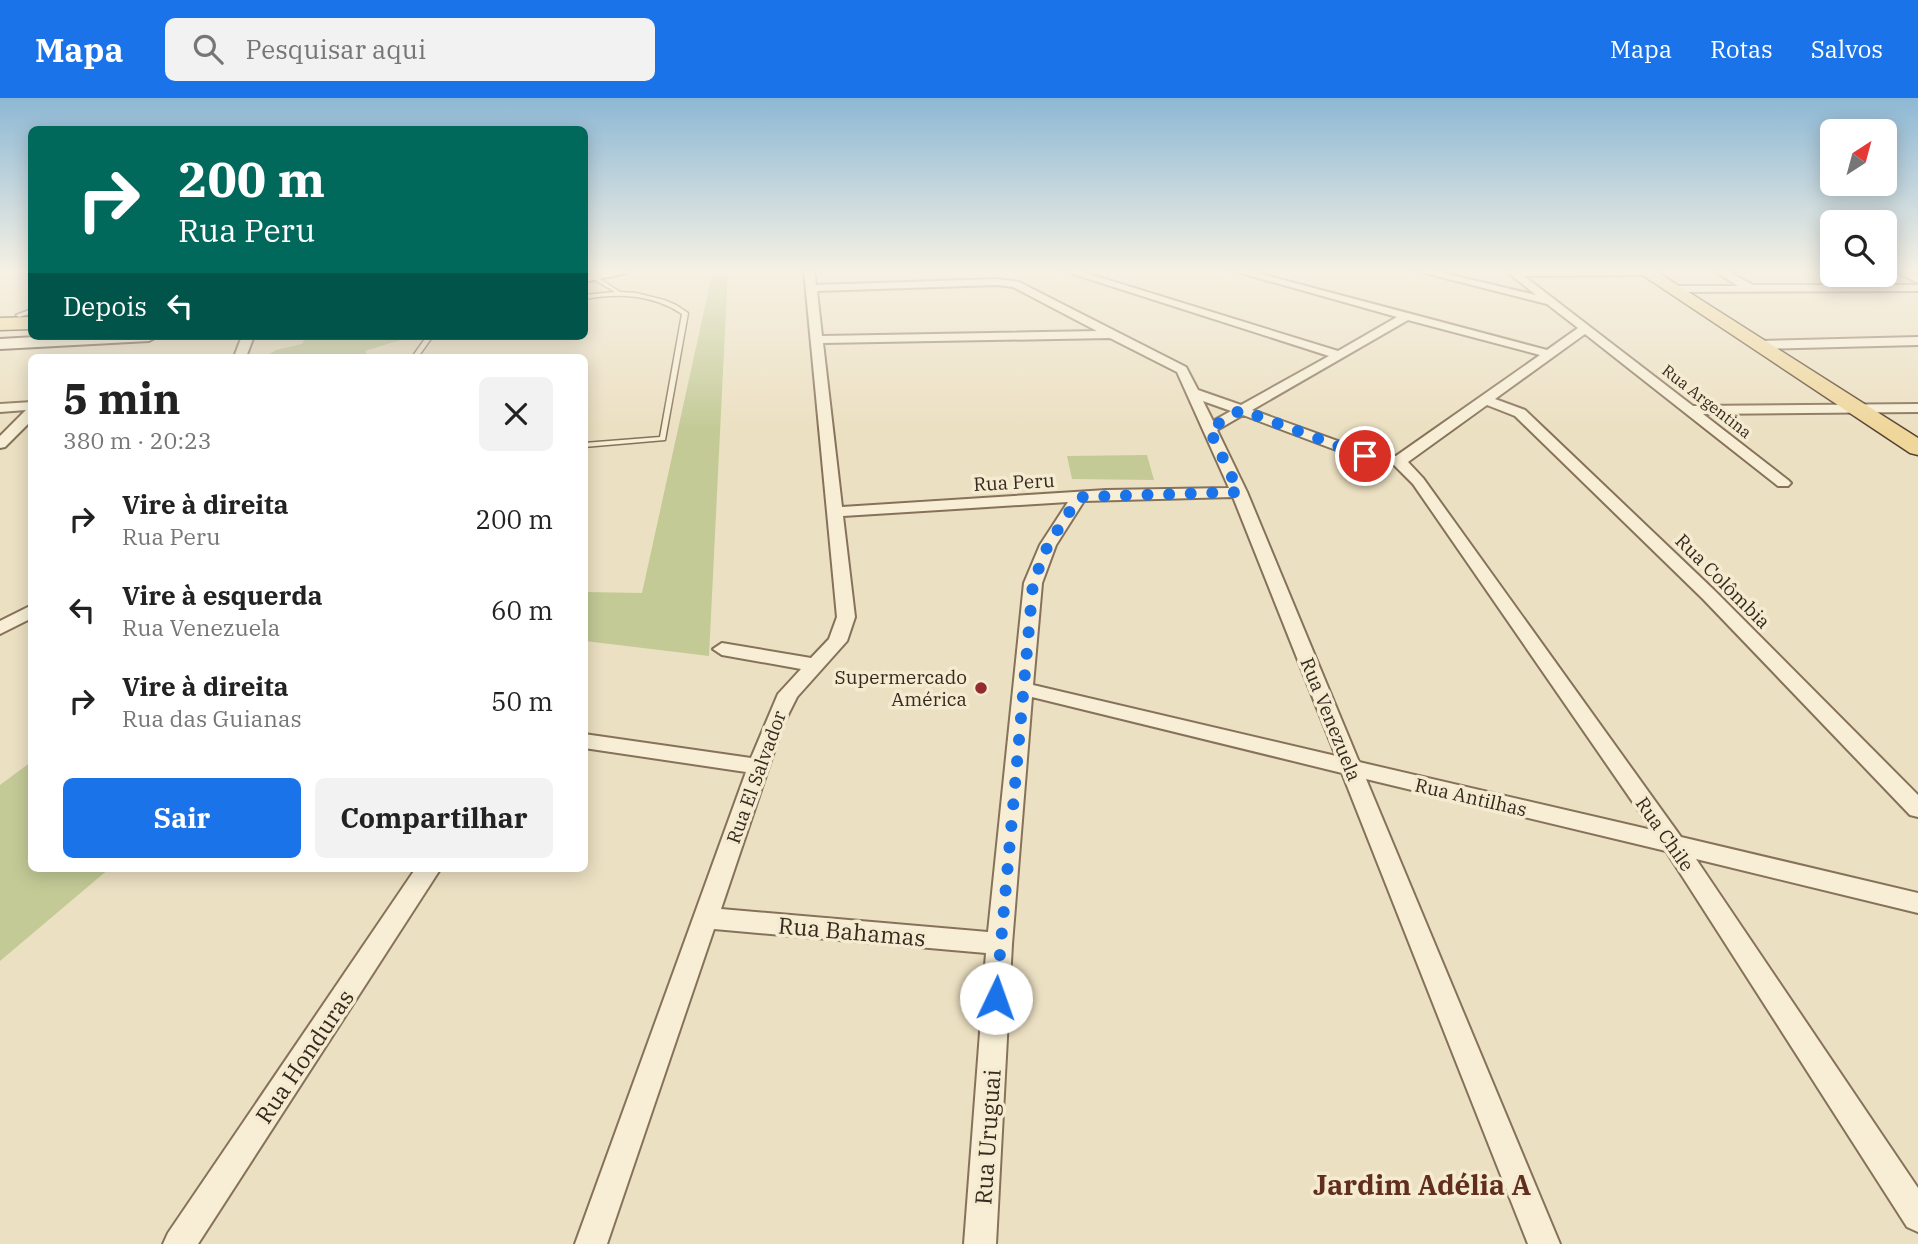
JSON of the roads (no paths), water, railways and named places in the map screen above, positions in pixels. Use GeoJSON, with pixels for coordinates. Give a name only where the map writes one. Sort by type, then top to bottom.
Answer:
{"type":"FeatureCollection","features":[{"type":"Feature","properties":{"kind":"main road"},"geometry":{"type":"LineString","coordinates":[[1726,323],[1918,447]]}},
{"type":"Feature","properties":{"kind":"street","name":"Rua El Salvador"},"geometry":{"type":"LineString","coordinates":[[591,1244],[759,767],[788,694],[838,641],[846,617],[814,323]]}},
{"type":"Feature","properties":{"kind":"street","name":"Rua Venezuela"},"geometry":{"type":"LineString","coordinates":[[1093,323],[1182,370],[1239,492],[1544,1244]]}},
{"type":"Feature","properties":{"kind":"street"},"geometry":{"type":"LineString","coordinates":[[1238,323],[1339,355]]}},
{"type":"Feature","properties":{"kind":"street"},"geometry":{"type":"LineString","coordinates":[[1209,429],[1394,323]]}},
{"type":"Feature","properties":{"kind":"street"},"geometry":{"type":"LineString","coordinates":[[1435,323],[1549,354]]}},
{"type":"Feature","properties":{"kind":"street","name":"Rua Argentina"},"geometry":{"type":"LineString","coordinates":[[1580,323],[1783,483]]}},
{"type":"Feature","properties":{"kind":"street"},"geometry":{"type":"LineString","coordinates":[[1192,392],[1365,456],[1399,461],[1586,328]]}},
{"type":"Feature","properties":{"kind":"street"},"geometry":{"type":"LineString","coordinates":[[816,340],[1114,334]]}},
{"type":"Feature","properties":{"kind":"street"},"geometry":{"type":"LineString","coordinates":[[0,344],[74,340]]}},
{"type":"Feature","properties":{"kind":"street"},"geometry":{"type":"LineString","coordinates":[[1759,345],[1918,341]]}},
{"type":"Feature","properties":{"kind":"street","name":"Rua Colômbia"},"geometry":{"type":"LineString","coordinates":[[1486,400],[1520,413],[1709,595],[1918,809]]}},
{"type":"Feature","properties":{"kind":"street"},"geometry":{"type":"LineString","coordinates":[[0,408],[28,406]]}},
{"type":"Feature","properties":{"kind":"street"},"geometry":{"type":"LineString","coordinates":[[1690,410],[1918,408]]}},
{"type":"Feature","properties":{"kind":"street"},"geometry":{"type":"LineString","coordinates":[[0,444],[28,416]]}},
{"type":"Feature","properties":{"kind":"street","name":"Rua Chile"},"geometry":{"type":"LineString","coordinates":[[1399,461],[1418,481],[1674,845],[1918,1216]]}},
{"type":"Feature","properties":{"kind":"street","name":"Rua Peru"},"geometry":{"type":"LineString","coordinates":[[834,512],[1079,497],[1239,492]]}},
{"type":"Feature","properties":{"kind":"street","name":"Rua Uruguai"},"geometry":{"type":"LineString","coordinates":[[980,1244],[999,944],[1033,583],[1048,545],[1079,497]]}},
{"type":"Feature","properties":{"kind":"street"},"geometry":{"type":"LineString","coordinates":[[0,629],[28,612]]}},
{"type":"Feature","properties":{"kind":"street"},"geometry":{"type":"LineString","coordinates":[[722,649],[814,665]]}},
{"type":"Feature","properties":{"kind":"street","name":"Rua Antilhas"},"geometry":{"type":"LineString","coordinates":[[1024,688],[1918,903]]}},
{"type":"Feature","properties":{"kind":"street"},"geometry":{"type":"LineString","coordinates":[[588,742],[759,767]]}},
{"type":"Feature","properties":{"kind":"street","name":"Rua Honduras"},"geometry":{"type":"LineString","coordinates":[[179,1244],[426,872]]}},
{"type":"Feature","properties":{"kind":"street","name":"Rua Bahamas"},"geometry":{"type":"LineString","coordinates":[[705,918],[999,944]]}},
{"type":"Feature","properties":{"kind":"lane"},"geometry":{"type":"LineString","coordinates":[[588,445],[663,439],[683,323]]}},
{"type":"Feature","properties":{"kind":"place","name":"Supermercado América"},"geometry":{"type":"Point","coordinates":[981,688]}},
{"type":"Feature","properties":{"kind":"district","name":"Jardim Adélia A"},"geometry":{"type":"Point","coordinates":[1422,1184]}}]}
